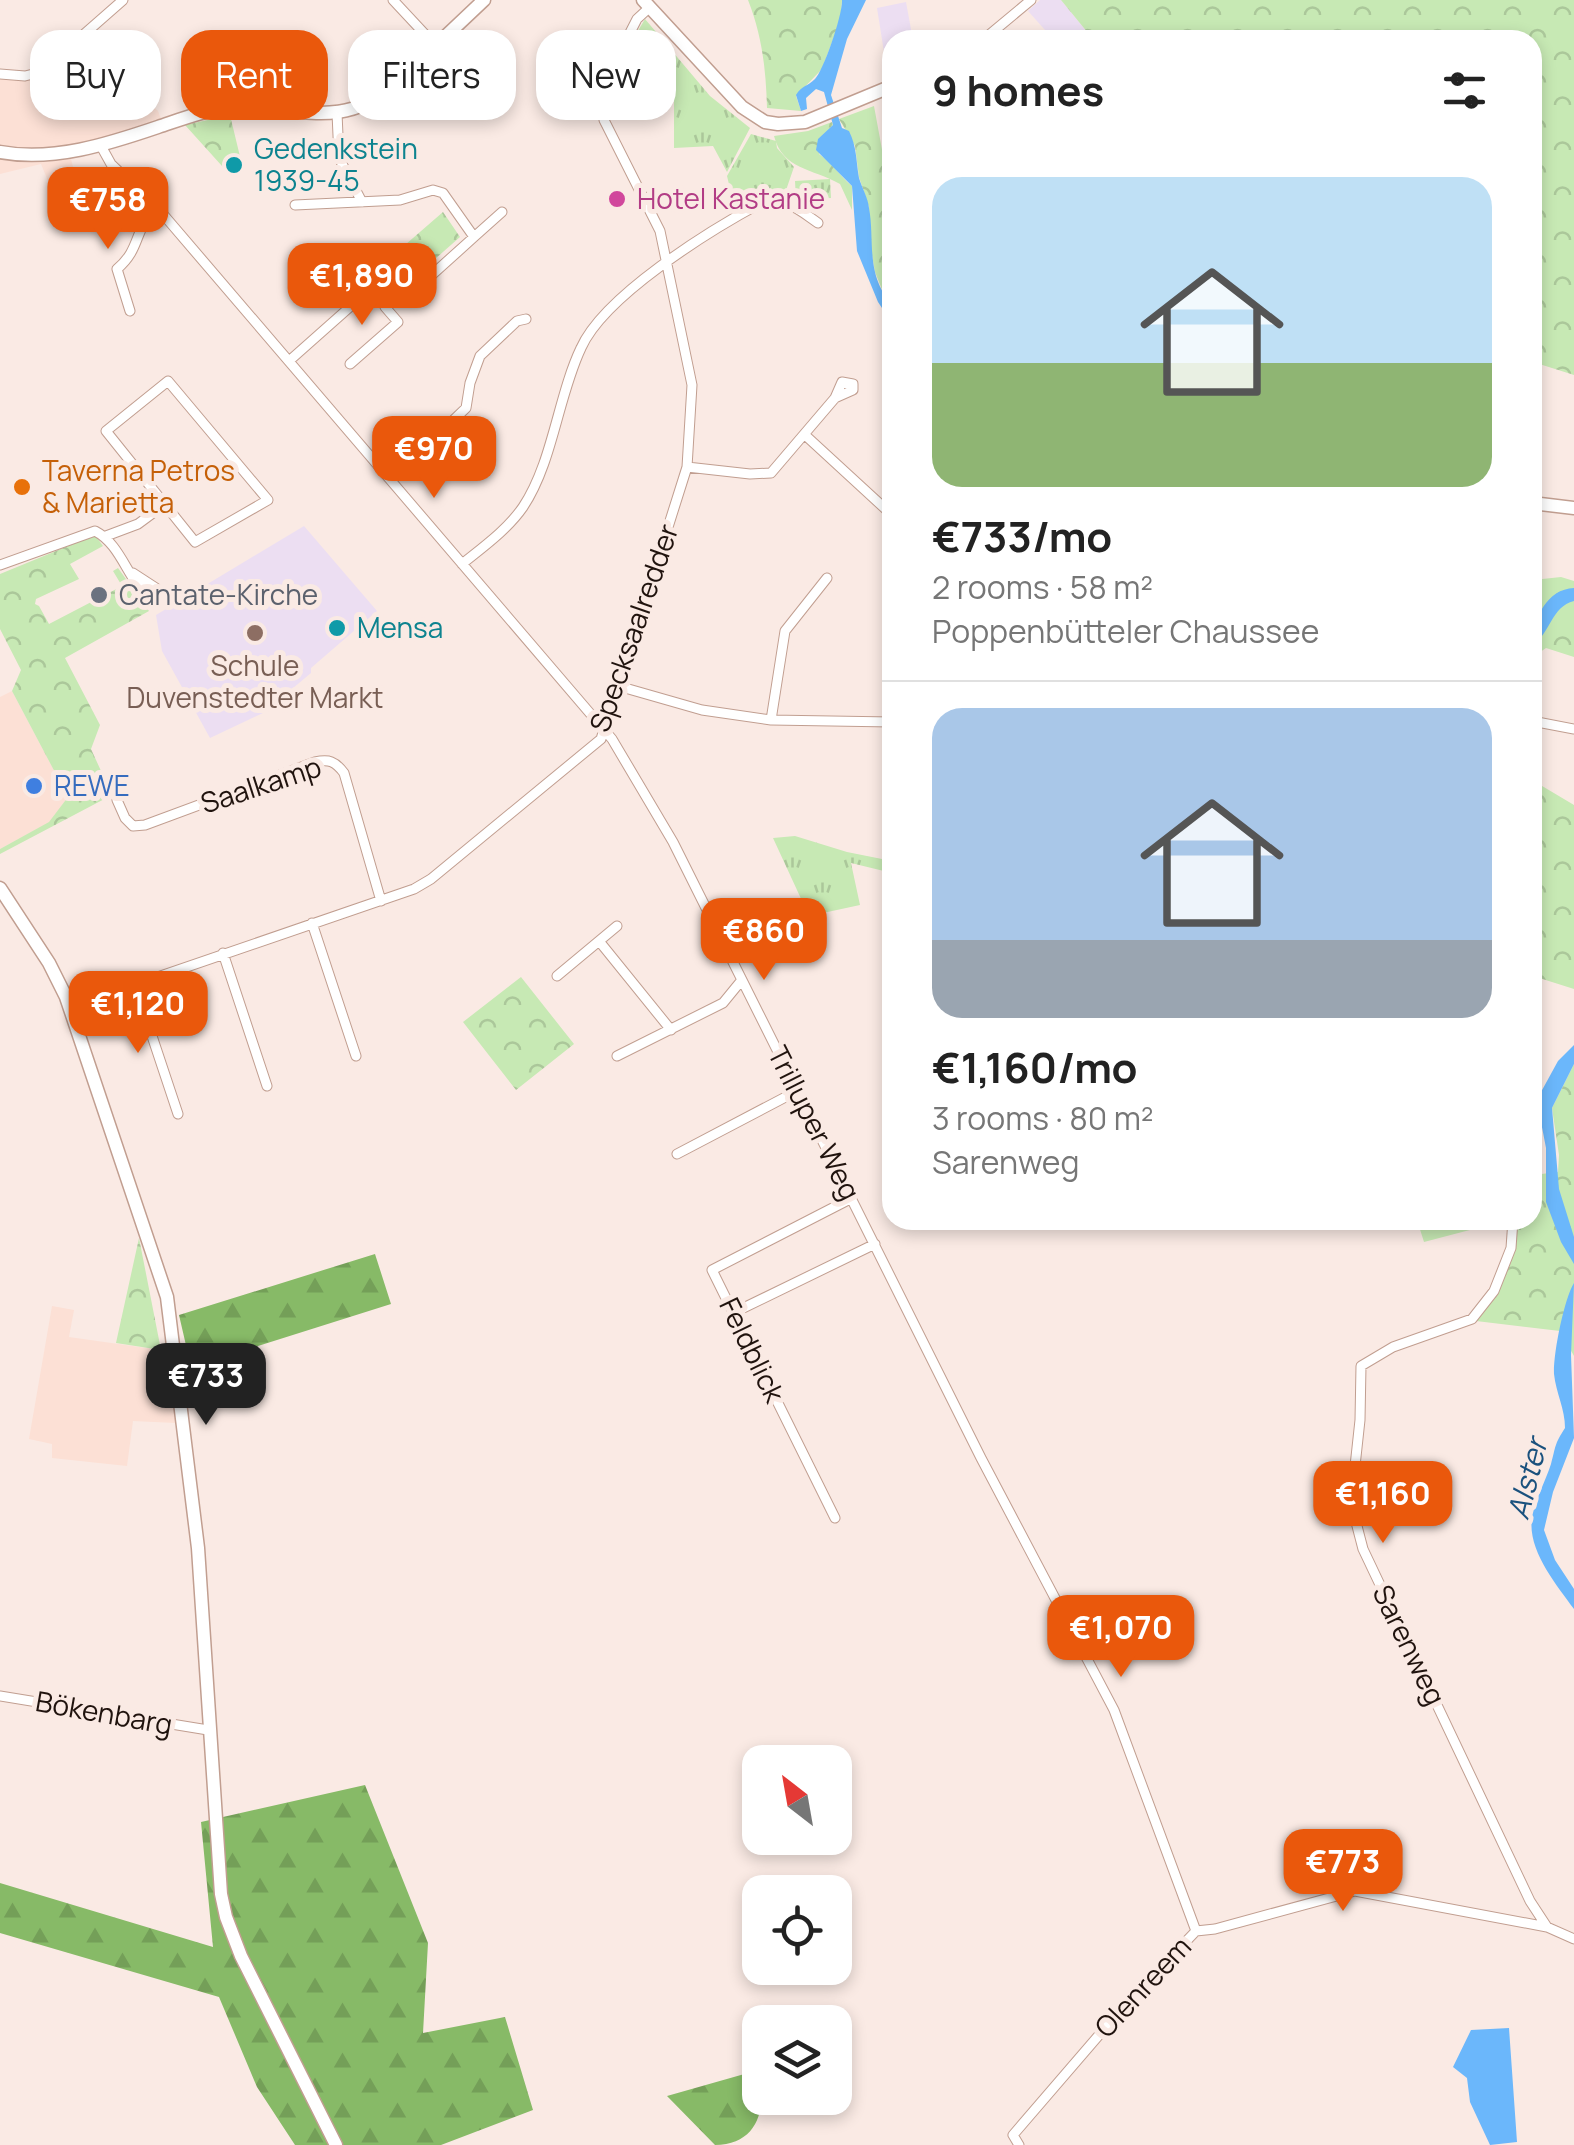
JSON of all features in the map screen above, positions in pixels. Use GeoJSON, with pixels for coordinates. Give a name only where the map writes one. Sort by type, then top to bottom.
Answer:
{"type":"FeatureCollection","features":[{"type":"Feature","properties":{"kind":"main road"},"geometry":{"type":"LineString","coordinates":[[451,30],[484,0]]}},
{"type":"Feature","properties":{"kind":"main road"},"geometry":{"type":"LineString","coordinates":[[647,4],[748,112],[775,124],[804,122],[882,90]]}},
{"type":"Feature","properties":{"kind":"main road"},"geometry":{"type":"LineString","coordinates":[[0,152],[44,154],[100,146],[218,110],[250,107],[348,111]]}},
{"type":"Feature","properties":{"kind":"main road"},"geometry":{"type":"LineString","coordinates":[[1542,504],[1574,508]]}},
{"type":"Feature","properties":{"kind":"main road"},"geometry":{"type":"LineString","coordinates":[[0,888],[56,974],[70,1007],[167,1297],[198,1548],[217,1862],[226,1917],[241,1956],[336,2145]]}},
{"type":"Feature","properties":{"kind":"street"},"geometry":{"type":"LineString","coordinates":[[0,74],[24,76],[41,72],[123,0]]}},
{"type":"Feature","properties":{"kind":"street"},"geometry":{"type":"LineString","coordinates":[[393,0],[421,30]]}},
{"type":"Feature","properties":{"kind":"street"},"geometry":{"type":"LineString","coordinates":[[995,30],[1031,0]]}},
{"type":"Feature","properties":{"kind":"street","name":"Specksaalredder"},"geometry":{"type":"LineString","coordinates":[[70,1007],[381,900],[431,879],[601,739],[687,467],[692,385],[660,231],[604,120],[614,64],[647,4]]}},
{"type":"Feature","properties":{"kind":"street"},"geometry":{"type":"LineString","coordinates":[[337,113],[339,158],[362,202]]}},
{"type":"Feature","properties":{"kind":"street","name":"Trilluper Weg"},"geometry":{"type":"LineString","coordinates":[[100,146],[110,164],[157,207],[604,730],[673,842],[981,1458],[1114,1710],[1196,1931]]}},
{"type":"Feature","properties":{"kind":"street"},"geometry":{"type":"LineString","coordinates":[[295,205],[400,200],[433,190],[443,193],[474,237]]}},
{"type":"Feature","properties":{"kind":"street"},"geometry":{"type":"LineString","coordinates":[[462,564],[500,534],[524,506],[582,345],[604,316],[667,261],[766,202],[786,202],[818,224]]}},
{"type":"Feature","properties":{"kind":"street"},"geometry":{"type":"LineString","coordinates":[[130,311],[117,269],[133,256],[143,220],[157,207]]}},
{"type":"Feature","properties":{"kind":"street"},"geometry":{"type":"LineString","coordinates":[[298,296],[341,259],[369,290],[386,302],[402,301],[502,212]]}},
{"type":"Feature","properties":{"kind":"street"},"geometry":{"type":"LineString","coordinates":[[289,361],[369,290]]}},
{"type":"Feature","properties":{"kind":"street"},"geometry":{"type":"LineString","coordinates":[[350,364],[398,322],[385,307],[386,302]]}},
{"type":"Feature","properties":{"kind":"street"},"geometry":{"type":"LineString","coordinates":[[391,480],[466,408],[480,356],[517,321],[526,319]]}},
{"type":"Feature","properties":{"kind":"street"},"geometry":{"type":"LineString","coordinates":[[168,381],[268,500],[196,542],[164,504],[106,431],[168,381]]}},
{"type":"Feature","properties":{"kind":"street"},"geometry":{"type":"LineString","coordinates":[[687,467],[771,473],[835,398]]}},
{"type":"Feature","properties":{"kind":"street"},"geometry":{"type":"LineString","coordinates":[[805,434],[882,505]]}},
{"type":"Feature","properties":{"kind":"street"},"geometry":{"type":"LineString","coordinates":[[106,536],[138,524],[164,504]]}},
{"type":"Feature","properties":{"kind":"street"},"geometry":{"type":"LineString","coordinates":[[0,565],[95,531],[106,536],[133,573]]}},
{"type":"Feature","properties":{"kind":"street"},"geometry":{"type":"LineString","coordinates":[[771,720],[785,631],[827,578]]}},
{"type":"Feature","properties":{"kind":"street"},"geometry":{"type":"LineString","coordinates":[[618,686],[702,710],[771,720],[882,722]]}},
{"type":"Feature","properties":{"kind":"street"},"geometry":{"type":"LineString","coordinates":[[1542,723],[1574,729]]}},
{"type":"Feature","properties":{"kind":"street","name":"Saalkamp"},"geometry":{"type":"LineString","coordinates":[[117,800],[133,826],[146,825],[326,759],[344,772],[381,900]]}},
{"type":"Feature","properties":{"kind":"street"},"geometry":{"type":"LineString","coordinates":[[312,923],[356,1056]]}},
{"type":"Feature","properties":{"kind":"street"},"geometry":{"type":"LineString","coordinates":[[557,976],[617,926]]}},
{"type":"Feature","properties":{"kind":"street"},"geometry":{"type":"LineString","coordinates":[[599,941],[671,1030]]}},
{"type":"Feature","properties":{"kind":"street"},"geometry":{"type":"LineString","coordinates":[[223,952],[267,1086]]}},
{"type":"Feature","properties":{"kind":"street"},"geometry":{"type":"LineString","coordinates":[[617,1056],[723,1004],[741,981]]}},
{"type":"Feature","properties":{"kind":"street"},"geometry":{"type":"LineString","coordinates":[[136,985],[178,1114]]}},
{"type":"Feature","properties":{"kind":"street"},"geometry":{"type":"LineString","coordinates":[[677,1154],[797,1091]]}},
{"type":"Feature","properties":{"kind":"street","name":"Feldblick"},"geometry":{"type":"LineString","coordinates":[[835,1518],[712,1270],[852,1198]]}},
{"type":"Feature","properties":{"kind":"street","name":"Sarenweg"},"geometry":{"type":"LineString","coordinates":[[1512,1230],[1511,1248],[1494,1292],[1472,1320],[1393,1348],[1361,1366],[1360,1420],[1350,1503],[1362,1549],[1463,1756],[1500,1843],[1535,1912],[1547,1927]]}},
{"type":"Feature","properties":{"kind":"street"},"geometry":{"type":"LineString","coordinates":[[733,1314],[876,1244]]}},
{"type":"Feature","properties":{"kind":"street","name":"Bökenbarg"},"geometry":{"type":"LineString","coordinates":[[0,1696],[208,1730]]}},
{"type":"Feature","properties":{"kind":"street","name":"Olenreem"},"geometry":{"type":"LineString","coordinates":[[1019,2145],[1013,2135],[1124,2006],[1196,1931],[1355,1891],[1547,1927]]}},
{"type":"Feature","properties":{"kind":"street"},"geometry":{"type":"LineString","coordinates":[[1547,1927],[1574,1939]]}},
{"type":"Feature","properties":{"kind":"shaded area"},"geometry":{"type":"Polygon","coordinates":[[[1040,0],[1061,0],[1086,30],[1045,30],[1028,11],[1040,0]]]}},
{"type":"Feature","properties":{"kind":"shaded area"},"geometry":{"type":"Polygon","coordinates":[[[906,2],[911,30],[882,30],[882,39],[877,8],[906,2]]]}},
{"type":"Feature","properties":{"kind":"shaded area"},"geometry":{"type":"Polygon","coordinates":[[[0,77],[30,78],[30,120],[161,119],[165,129],[71,159],[79,190],[54,196],[41,164],[0,174],[0,77]]]}},
{"type":"Feature","properties":{"kind":"shaded area"},"geometry":{"type":"Polygon","coordinates":[[[391,244],[418,274],[389,299],[369,284],[337,246],[391,244]]]}},
{"type":"Feature","properties":{"kind":"shaded area","name":"Schule Duvenstedter Markt"},"geometry":{"type":"Polygon","coordinates":[[[304,526],[377,611],[311,668],[311,673],[286,694],[288,701],[210,738],[162,651],[156,615],[304,526]]]}},
{"type":"Feature","properties":{"kind":"shaded area"},"geometry":{"type":"Polygon","coordinates":[[[12,691],[68,797],[50,822],[0,849],[0,697],[12,691]]]}},
{"type":"Feature","properties":{"kind":"shaded area"},"geometry":{"type":"Polygon","coordinates":[[[52,1306],[74,1310],[69,1337],[161,1350],[169,1358],[176,1423],[133,1421],[127,1466],[52,1458],[52,1444],[29,1439],[52,1306]]]}},
{"type":"Feature","properties":{"kind":"green space"},"geometry":{"type":"Polygon","coordinates":[[[748,0],[842,0],[841,18],[822,69],[796,96],[801,111],[767,108],[762,53],[748,0]]]}},
{"type":"Feature","properties":{"kind":"green space"},"geometry":{"type":"Polygon","coordinates":[[[1061,0],[1574,0],[1574,375],[1542,365],[1542,30],[1086,30],[1061,0]]]}},
{"type":"Feature","properties":{"kind":"green space"},"geometry":{"type":"Polygon","coordinates":[[[645,19],[654,30],[638,30],[645,19]]]}},
{"type":"Feature","properties":{"kind":"green space"},"geometry":{"type":"Polygon","coordinates":[[[676,56],[710,96],[750,128],[727,172],[713,146],[674,148],[676,56]]]}},
{"type":"Feature","properties":{"kind":"green space"},"geometry":{"type":"Polygon","coordinates":[[[874,106],[882,150],[882,290],[875,272],[869,207],[859,177],[855,146],[839,119],[874,106]]]}},
{"type":"Feature","properties":{"kind":"green space"},"geometry":{"type":"Polygon","coordinates":[[[231,120],[243,169],[231,176],[185,125],[231,120]]]}},
{"type":"Feature","properties":{"kind":"green space"},"geometry":{"type":"Polygon","coordinates":[[[832,122],[819,154],[852,186],[852,210],[840,184],[791,162],[774,136],[808,131],[832,122]]]}},
{"type":"Feature","properties":{"kind":"green space"},"geometry":{"type":"Polygon","coordinates":[[[751,134],[776,141],[777,148],[794,167],[784,196],[767,197],[735,209],[727,176],[751,134]]]}},
{"type":"Feature","properties":{"kind":"green space"},"geometry":{"type":"Polygon","coordinates":[[[830,179],[831,198],[796,200],[795,181],[830,179]]]}},
{"type":"Feature","properties":{"kind":"green space"},"geometry":{"type":"Polygon","coordinates":[[[443,212],[460,237],[418,274],[398,251],[443,212]]]}},
{"type":"Feature","properties":{"kind":"green space"},"geometry":{"type":"Polygon","coordinates":[[[95,535],[103,546],[70,564],[79,579],[36,599],[35,604],[49,624],[122,586],[113,571],[118,568],[149,611],[65,658],[100,725],[91,749],[112,795],[0,854],[0,849],[49,822],[68,797],[12,691],[21,670],[0,629],[0,574],[95,535]]]}},
{"type":"Feature","properties":{"kind":"green space"},"geometry":{"type":"Polygon","coordinates":[[[1561,577],[1574,581],[1574,657],[1546,648],[1542,651],[1542,579],[1561,577]]]}},
{"type":"Feature","properties":{"kind":"green space"},"geometry":{"type":"Polygon","coordinates":[[[1542,786],[1574,805],[1574,989],[1542,979],[1542,786]]]}},
{"type":"Feature","properties":{"kind":"green space"},"geometry":{"type":"Polygon","coordinates":[[[795,836],[882,859],[882,871],[851,863],[860,905],[809,916],[773,838],[795,836]]]}},
{"type":"Feature","properties":{"kind":"green space"},"geometry":{"type":"Polygon","coordinates":[[[521,977],[574,1044],[516,1090],[463,1022],[521,977]]]}},
{"type":"Feature","properties":{"kind":"green space"},"geometry":{"type":"Polygon","coordinates":[[[1574,1064],[1574,1356],[1560,1331],[1476,1321],[1506,1274],[1516,1230],[1542,1230],[1542,1174],[1558,1172],[1552,1108],[1574,1064]]]}},
{"type":"Feature","properties":{"kind":"green space"},"geometry":{"type":"Polygon","coordinates":[[[1420,1230],[1470,1230],[1424,1242],[1420,1230]]]}},
{"type":"Feature","properties":{"kind":"green space"},"geometry":{"type":"Polygon","coordinates":[[[139,1238],[161,1350],[116,1343],[139,1238]]]}},
{"type":"Feature","properties":{"kind":"green space"},"geometry":{"type":"Polygon","coordinates":[[[375,1254],[391,1304],[191,1367],[179,1315],[375,1254]]]}},
{"type":"Feature","properties":{"kind":"green space"},"geometry":{"type":"Polygon","coordinates":[[[365,1785],[428,1943],[423,2033],[505,2017],[533,2110],[441,2145],[295,2145],[257,2087],[219,1997],[0,1933],[0,1883],[213,1947],[201,1822],[365,1785]]]}},
{"type":"Feature","properties":{"kind":"green space"},"geometry":{"type":"Polygon","coordinates":[[[742,2075],[742,2115],[758,2115],[742,2138],[715,2145],[667,2096],[742,2075]]]}},
{"type":"Feature","properties":{"kind":"water"},"geometry":{"type":"Polygon","coordinates":[[[842,0],[866,0],[847,39],[831,95],[842,128],[849,131],[854,143],[868,204],[882,308],[857,251],[852,186],[816,150],[818,139],[833,125],[824,92],[816,89],[806,98],[807,109],[801,111],[796,95],[815,79],[823,66],[842,0]]]}},
{"type":"Feature","properties":{"kind":"water"},"geometry":{"type":"Polygon","coordinates":[[[1574,588],[1574,601],[1560,609],[1542,635],[1542,610],[1548,600],[1574,588]]]}},
{"type":"Feature","properties":{"kind":"water"},"geometry":{"type":"Polygon","coordinates":[[[1574,1045],[1574,1064],[1552,1108],[1559,1189],[1574,1237],[1574,1264],[1546,1202],[1542,1090],[1558,1061],[1574,1045]]]}},
{"type":"Feature","properties":{"kind":"water"},"geometry":{"type":"Polygon","coordinates":[[[1574,1283],[1574,1438],[1553,1492],[1544,1530],[1555,1560],[1574,1589],[1574,1609],[1538,1554],[1532,1517],[1565,1428],[1554,1365],[1563,1314],[1574,1283]]]}},
{"type":"Feature","properties":{"kind":"water"},"geometry":{"type":"Polygon","coordinates":[[[1509,2028],[1517,2142],[1490,2145],[1470,2102],[1467,2078],[1453,2067],[1471,2030],[1509,2028]]]}},
{"type":"Feature","properties":{"kind":"place","name":"Gedenkstein 1939-45"},"geometry":{"type":"Point","coordinates":[234,165]}},
{"type":"Feature","properties":{"kind":"place","name":"Hotel Kastanie"},"geometry":{"type":"Point","coordinates":[617,199]}},
{"type":"Feature","properties":{"kind":"place","name":"Taverna Petros & Marietta"},"geometry":{"type":"Point","coordinates":[22,487]}},
{"type":"Feature","properties":{"kind":"place","name":"Cantate-Kirche"},"geometry":{"type":"Point","coordinates":[99,595]}},
{"type":"Feature","properties":{"kind":"place","name":"Mensa"},"geometry":{"type":"Point","coordinates":[337,628]}},
{"type":"Feature","properties":{"kind":"place","name":"Schule Duvenstedter Markt"},"geometry":{"type":"Point","coordinates":[255,633]}},
{"type":"Feature","properties":{"kind":"place","name":"REWE"},"geometry":{"type":"Point","coordinates":[34,786]}},
{"type":"Feature","properties":{"kind":"water label","name":"Alster"},"geometry":{"type":"Point","coordinates":[1528,1479]}}]}
